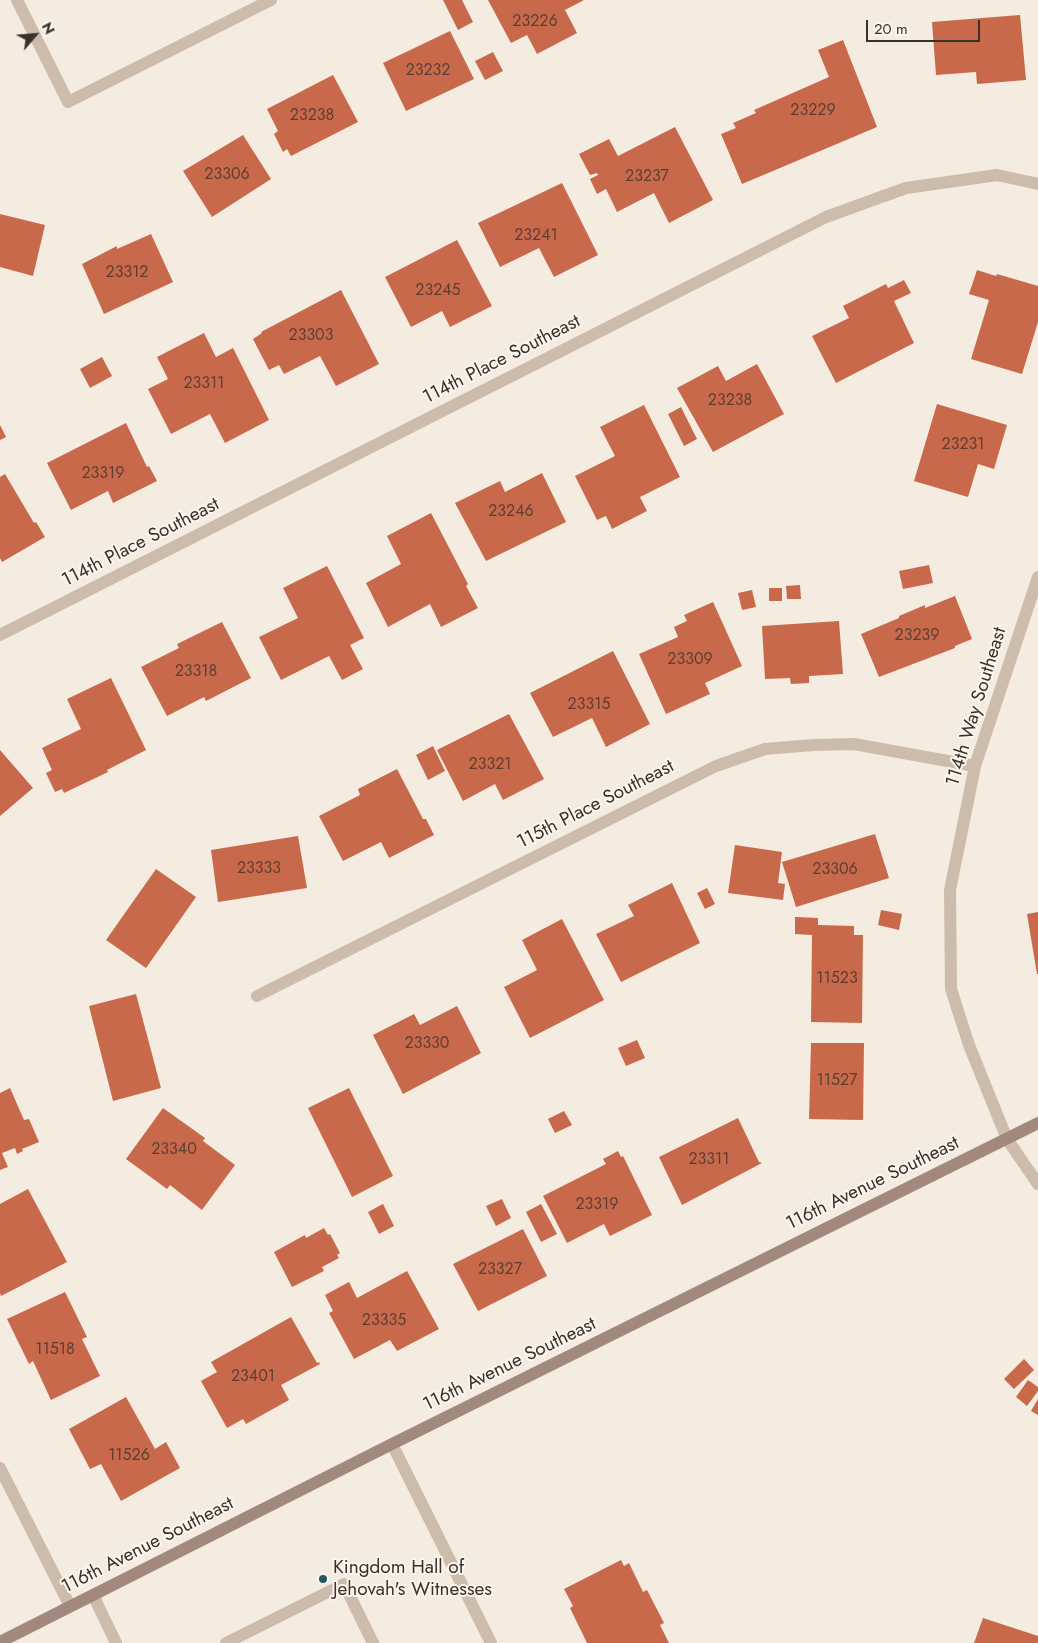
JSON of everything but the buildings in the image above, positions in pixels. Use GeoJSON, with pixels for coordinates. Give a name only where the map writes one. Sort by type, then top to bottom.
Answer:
{"type":"FeatureCollection","features":[{"type":"Feature","properties":{"kind":"main road","name":"116th Avenue Southeast"},"geometry":{"type":"LineString","coordinates":[[0,1642],[392,1444],[1038,1123]]}},
{"type":"Feature","properties":{"kind":"street"},"geometry":{"type":"LineString","coordinates":[[17,0],[68,102],[271,0]]}},
{"type":"Feature","properties":{"kind":"street","name":"114th Place Southeast"},"geometry":{"type":"LineString","coordinates":[[0,635],[826,217],[906,188],[997,175],[1038,184]]}},
{"type":"Feature","properties":{"kind":"street","name":"114th Way Southeast"},"geometry":{"type":"LineString","coordinates":[[1038,577],[975,766],[950,890],[952,989],[969,1045],[1007,1139],[1038,1184]]}},
{"type":"Feature","properties":{"kind":"street","name":"115th Place Southeast"},"geometry":{"type":"LineString","coordinates":[[257,996],[716,766],[765,749],[854,744],[975,766]]}},
{"type":"Feature","properties":{"kind":"street"},"geometry":{"type":"LineString","coordinates":[[392,1444],[491,1643]]}},
{"type":"Feature","properties":{"kind":"street"},"geometry":{"type":"LineString","coordinates":[[0,1468],[70,1606]]}},
{"type":"Feature","properties":{"kind":"street"},"geometry":{"type":"LineString","coordinates":[[226,1643],[344,1584],[373,1643]]}},
{"type":"Feature","properties":{"kind":"street"},"geometry":{"type":"LineString","coordinates":[[93,1595],[116,1643]]}},
{"type":"Feature","properties":{"kind":"place","name":"Kingdom Hall of Jehovah's Witnesses"},"geometry":{"type":"Point","coordinates":[323,1579]}}]}
